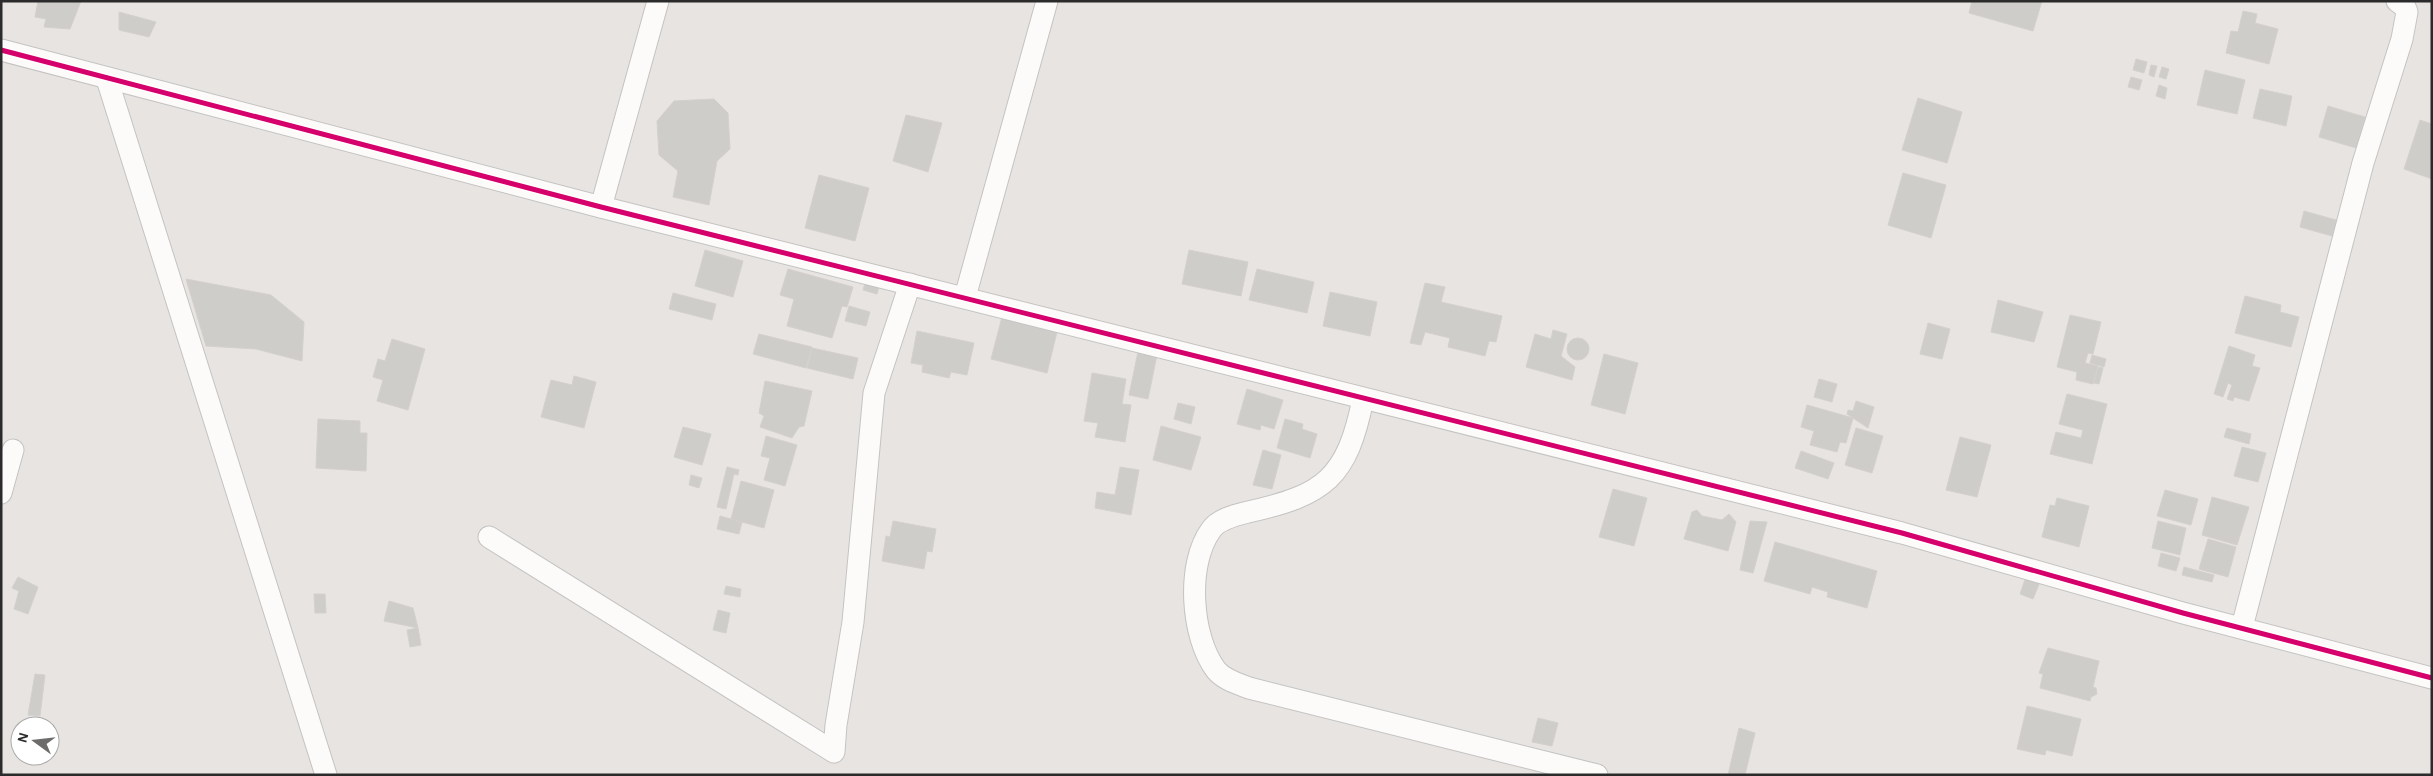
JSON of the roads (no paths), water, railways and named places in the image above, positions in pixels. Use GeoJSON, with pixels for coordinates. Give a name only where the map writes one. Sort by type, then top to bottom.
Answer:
{"type":"FeatureCollection","features":[{"type":"Feature","properties":{"kind":"street"},"geometry":{"type":"LineString","coordinates":[[600,208],[658,1]]}},
{"type":"Feature","properties":{"kind":"street"},"geometry":{"type":"LineString","coordinates":[[965,297],[1047,1]]}},
{"type":"Feature","properties":{"kind":"street"},"geometry":{"type":"LineString","coordinates":[[2242,627],[2363,163],[2402,39],[2407,12],[2406,6],[2396,1]]}},
{"type":"Feature","properties":{"kind":"street"},"geometry":{"type":"LineString","coordinates":[[1,50],[600,208],[965,297],[1363,399],[1902,533],[2432,678]]}},
{"type":"Feature","properties":{"kind":"street"},"geometry":{"type":"LineString","coordinates":[[107,79],[326,775]]}},
{"type":"Feature","properties":{"kind":"street"},"geometry":{"type":"LineString","coordinates":[[489,537],[834,752],[836,725],[852,622],[858,550],[866,495],[870,424],[874,393],[910,284]]}},
{"type":"Feature","properties":{"kind":"street"},"geometry":{"type":"LineString","coordinates":[[1363,399],[1352,441],[1340,466],[1315,490],[1294,501],[1225,519],[1211,528],[1199,555],[1194,594],[1205,649],[1217,671],[1229,680],[1249,688],[1598,775]]}},
{"type":"Feature","properties":{"kind":"street"},"geometry":{"type":"LineString","coordinates":[[1,493],[13,450]]}}]}
